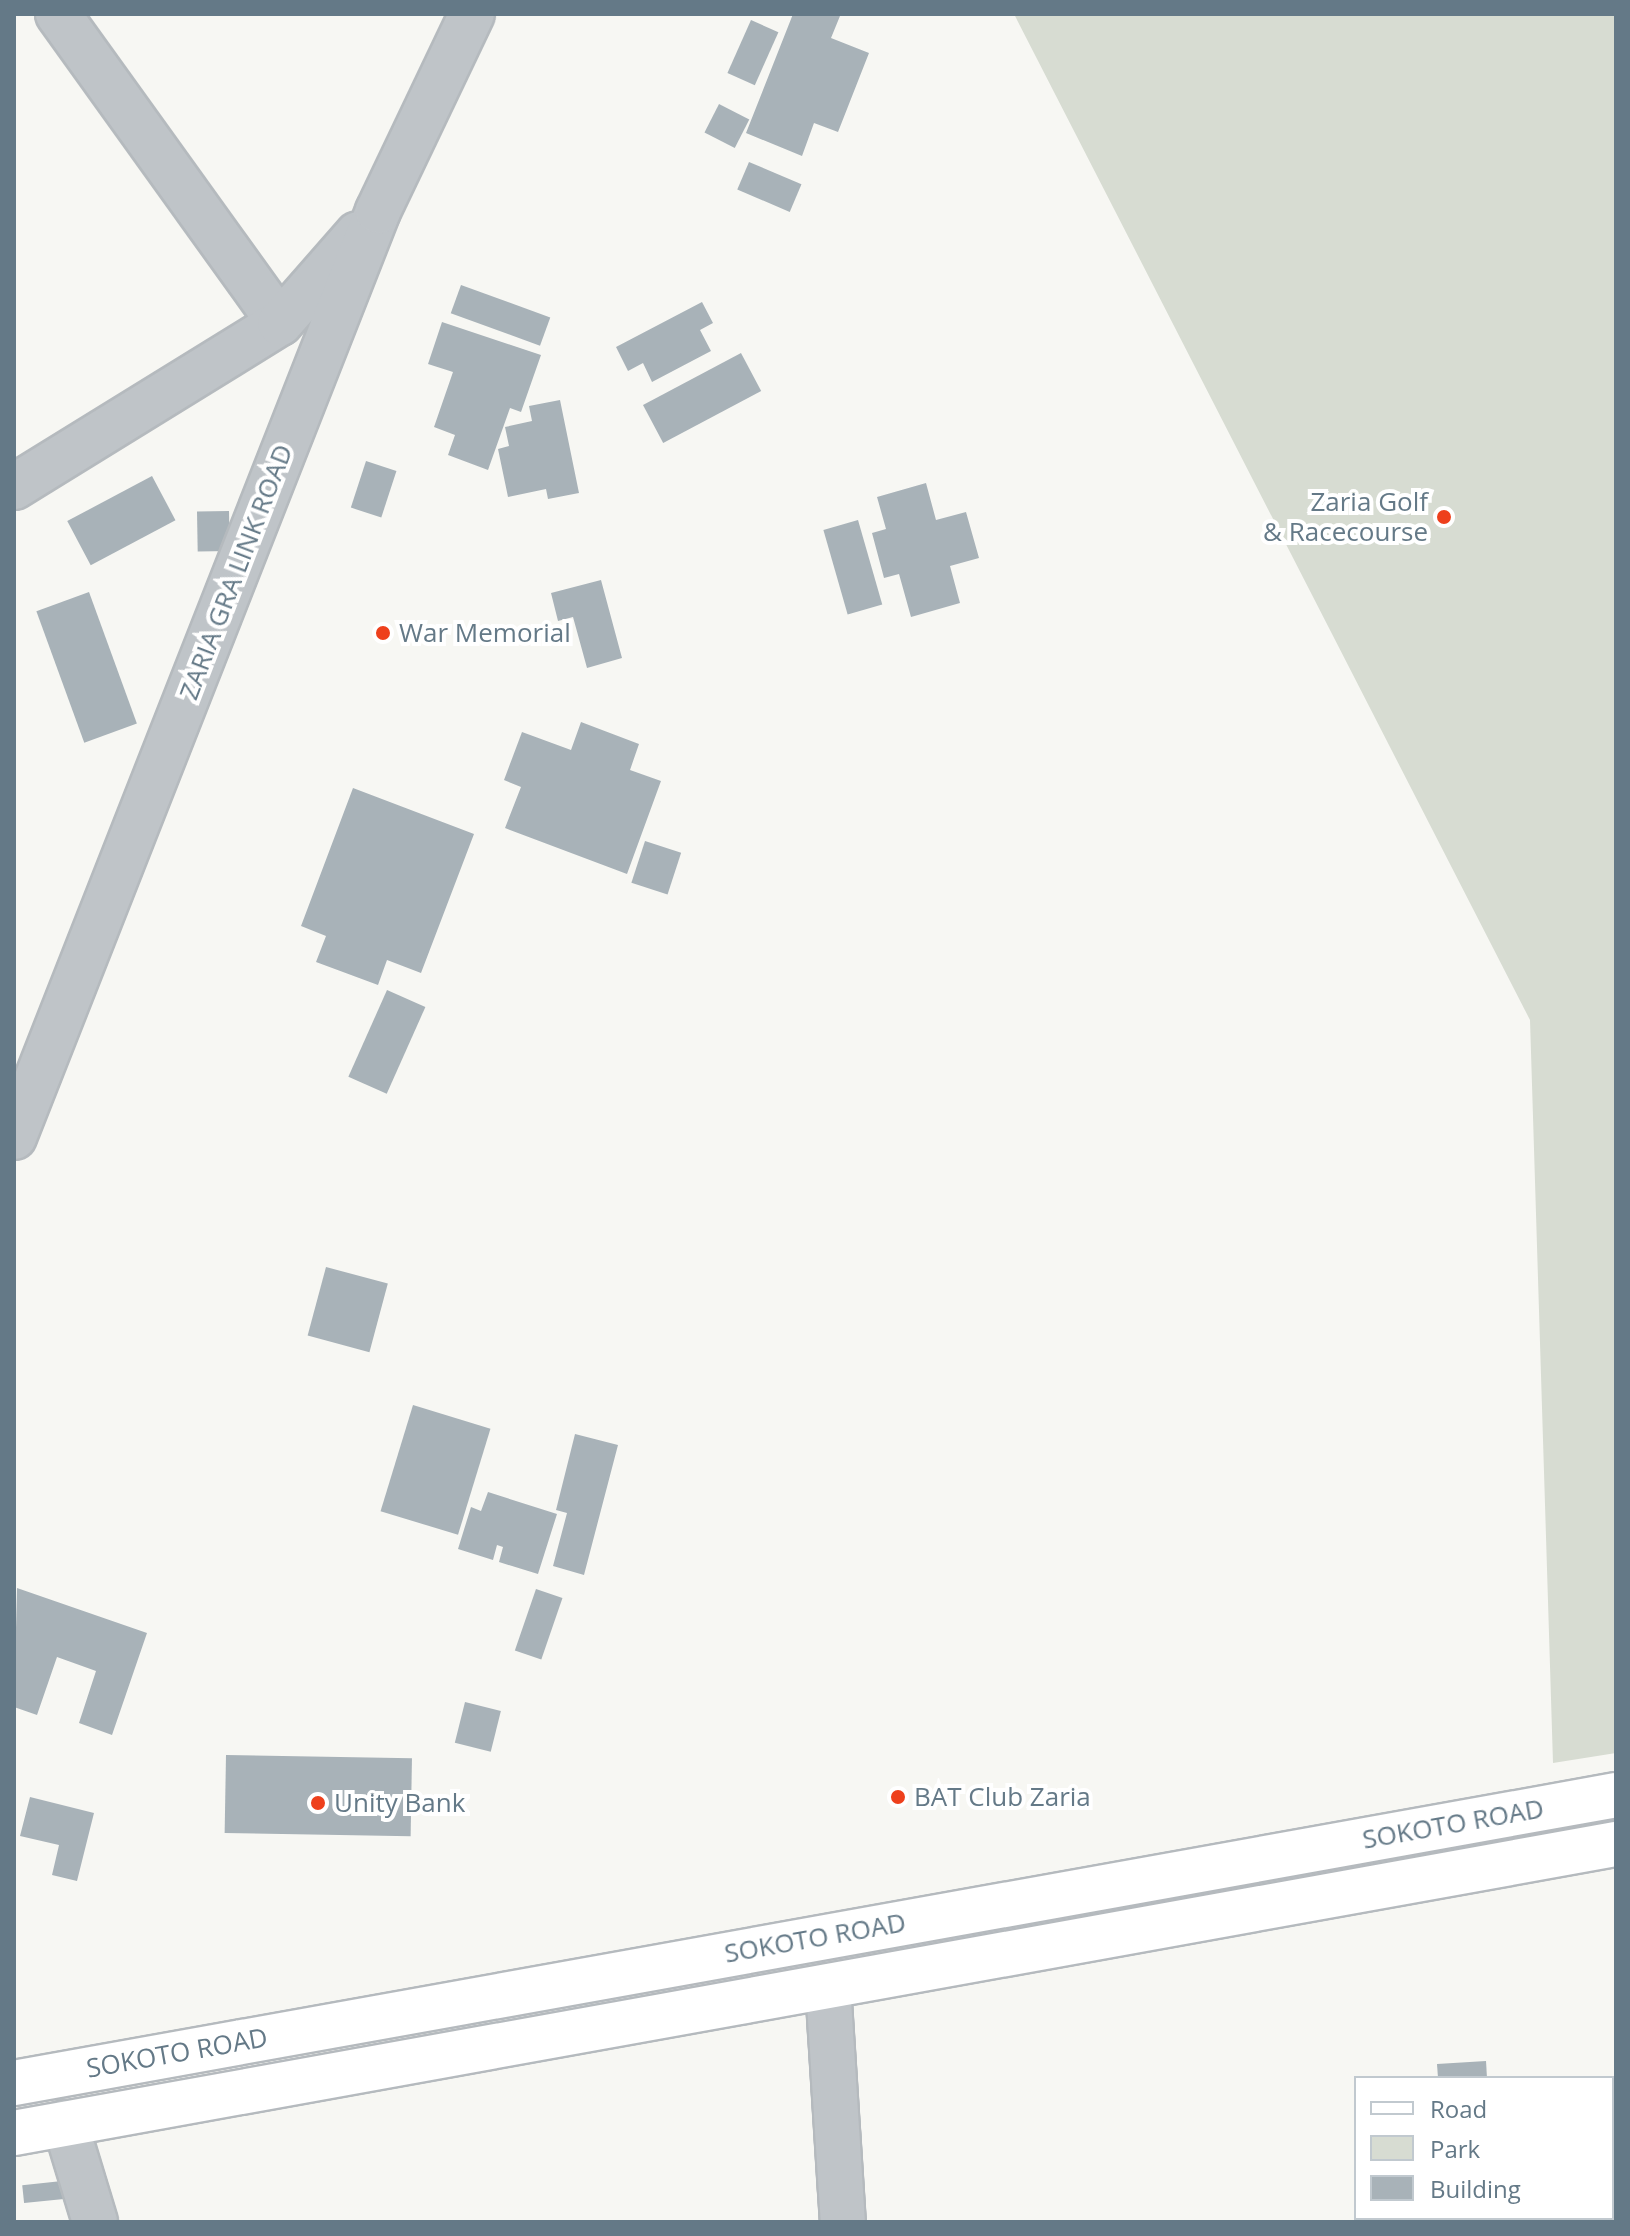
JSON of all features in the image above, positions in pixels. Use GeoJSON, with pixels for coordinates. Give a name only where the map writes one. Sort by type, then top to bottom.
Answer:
{"type":"FeatureCollection","features":[{"type":"Feature","properties":{"kind":"main road","name":"SOKOTO ROAD"},"geometry":{"type":"LineString","coordinates":[[14,2083],[1616,1795]]}},
{"type":"Feature","properties":{"kind":"main road","name":"SOKOTO ROAD"},"geometry":{"type":"LineString","coordinates":[[14,2133],[1616,1844]]}},
{"type":"Feature","properties":{"kind":"street"},"geometry":{"type":"LineString","coordinates":[[58,14],[280,323]]}},
{"type":"Feature","properties":{"kind":"street","name":"ZARIA GRA LINK ROAD"},"geometry":{"type":"LineString","coordinates":[[14,1137],[378,211],[472,14]]}},
{"type":"Feature","properties":{"kind":"street"},"geometry":{"type":"LineString","coordinates":[[14,487],[280,323],[378,211]]}},
{"type":"Feature","properties":{"kind":"street"},"geometry":{"type":"LineString","coordinates":[[828,1986],[843,2222]]}},
{"type":"Feature","properties":{"kind":"street"},"geometry":{"type":"LineString","coordinates":[[65,2123],[95,2222]]}},
{"type":"Feature","properties":{"kind":"green space","name":"Zaria Golf & Racecourse"},"geometry":{"type":"Polygon","coordinates":[[[1014,14],[1616,14],[1616,1753],[1553,1763],[1530,1020],[1014,14]]]}},
{"type":"Feature","properties":{"kind":"building"},"geometry":{"type":"Polygon","coordinates":[[[793,14],[840,16],[831,38],[869,53],[838,132],[814,123],[802,156],[746,133],[793,14]]]}},
{"type":"Feature","properties":{"kind":"building"},"geometry":{"type":"Polygon","coordinates":[[[751,20],[778,32],[755,85],[727,73],[751,20]]]}},
{"type":"Feature","properties":{"kind":"building"},"geometry":{"type":"Polygon","coordinates":[[[719,104],[749,119],[735,148],[704,133],[719,104]]]}},
{"type":"Feature","properties":{"kind":"building"},"geometry":{"type":"Polygon","coordinates":[[[749,162],[801,184],[790,212],[737,190],[749,162]]]}},
{"type":"Feature","properties":{"kind":"building"},"geometry":{"type":"Polygon","coordinates":[[[461,285],[550,317],[540,346],[451,313],[461,285]]]}},
{"type":"Feature","properties":{"kind":"building"},"geometry":{"type":"Polygon","coordinates":[[[702,302],[713,323],[700,330],[711,351],[652,382],[643,363],[628,371],[616,347],[702,302]]]}},
{"type":"Feature","properties":{"kind":"building"},"geometry":{"type":"Polygon","coordinates":[[[442,322],[541,355],[521,412],[510,408],[488,470],[448,455],[455,435],[434,427],[453,372],[428,364],[442,322]]]}},
{"type":"Feature","properties":{"kind":"building"},"geometry":{"type":"Polygon","coordinates":[[[741,353],[761,391],[663,443],[643,405],[741,353]]]}},
{"type":"Feature","properties":{"kind":"building"},"geometry":{"type":"Polygon","coordinates":[[[560,400],[579,493],[548,499],[546,489],[508,497],[498,449],[509,446],[505,427],[532,421],[529,406],[560,400]]]}},
{"type":"Feature","properties":{"kind":"building"},"geometry":{"type":"Polygon","coordinates":[[[366,461],[396,471],[381,517],[351,508],[366,461]]]}},
{"type":"Feature","properties":{"kind":"building"},"geometry":{"type":"Polygon","coordinates":[[[152,476],[175,520],[91,565],[67,521],[152,476]]]}},
{"type":"Feature","properties":{"kind":"building"},"geometry":{"type":"Polygon","coordinates":[[[926,483],[936,520],[966,512],[979,558],[950,566],[960,603],[911,617],[899,574],[884,578],[872,533],[886,529],[877,497],[926,483]]]}},
{"type":"Feature","properties":{"kind":"building"},"geometry":{"type":"Polygon","coordinates":[[[229,511],[230,551],[198,552],[197,512],[229,511]]]}},
{"type":"Feature","properties":{"kind":"building"},"geometry":{"type":"Polygon","coordinates":[[[858,520],[882,605],[848,615],[823,530],[858,520]]]}},
{"type":"Feature","properties":{"kind":"building"},"geometry":{"type":"Polygon","coordinates":[[[601,580],[622,658],[587,668],[573,617],[558,621],[551,593],[601,580]]]}},
{"type":"Feature","properties":{"kind":"building"},"geometry":{"type":"Polygon","coordinates":[[[89,592],[137,724],[84,743],[36,611],[89,592]]]}},
{"type":"Feature","properties":{"kind":"building"},"geometry":{"type":"Polygon","coordinates":[[[581,722],[639,744],[630,770],[661,781],[627,874],[505,828],[521,787],[504,780],[522,732],[571,750],[581,722]]]}},
{"type":"Feature","properties":{"kind":"building"},"geometry":{"type":"Polygon","coordinates":[[[353,788],[474,834],[421,973],[387,960],[378,985],[316,962],[326,936],[301,926],[353,788]]]}},
{"type":"Feature","properties":{"kind":"building"},"geometry":{"type":"Polygon","coordinates":[[[645,841],[681,853],[668,895],[631,883],[645,841]]]}},
{"type":"Feature","properties":{"kind":"building"},"geometry":{"type":"Polygon","coordinates":[[[387,990],[425,1007],[387,1094],[348,1077],[387,990]]]}},
{"type":"Feature","properties":{"kind":"building"},"geometry":{"type":"Polygon","coordinates":[[[326,1267],[388,1284],[369,1352],[308,1336],[326,1267]]]}},
{"type":"Feature","properties":{"kind":"building"},"geometry":{"type":"Polygon","coordinates":[[[413,1405],[490,1429],[458,1535],[381,1511],[413,1405]]]}},
{"type":"Feature","properties":{"kind":"building"},"geometry":{"type":"Polygon","coordinates":[[[575,1434],[618,1445],[584,1575],[553,1566],[567,1513],[556,1510],[575,1434]]]}},
{"type":"Feature","properties":{"kind":"building"},"geometry":{"type":"Polygon","coordinates":[[[488,1492],[557,1514],[538,1574],[499,1562],[503,1547],[497,1545],[493,1560],[458,1549],[471,1507],[481,1511],[488,1492]]]}},
{"type":"Feature","properties":{"kind":"building"},"geometry":{"type":"Polygon","coordinates":[[[17,1588],[147,1633],[112,1735],[79,1723],[96,1671],[57,1657],[37,1715],[14,1707],[17,1588]]]}},
{"type":"Feature","properties":{"kind":"building"},"geometry":{"type":"Polygon","coordinates":[[[536,1589],[562,1598],[541,1660],[515,1650],[536,1589]]]}},
{"type":"Feature","properties":{"kind":"building"},"geometry":{"type":"Polygon","coordinates":[[[465,1702],[501,1711],[491,1752],[455,1743],[465,1702]]]}},
{"type":"Feature","properties":{"kind":"building"},"geometry":{"type":"Polygon","coordinates":[[[226,1755],[412,1758],[411,1836],[225,1833],[226,1755]]]}},
{"type":"Feature","properties":{"kind":"building"},"geometry":{"type":"Polygon","coordinates":[[[30,1797],[94,1813],[77,1881],[52,1875],[59,1845],[20,1836],[30,1797]]]}},
{"type":"Feature","properties":{"kind":"building"},"geometry":{"type":"Polygon","coordinates":[[[1486,2061],[1487,2076],[1438,2076],[1437,2064],[1486,2061]]]}},
{"type":"Feature","properties":{"kind":"building"},"geometry":{"type":"Polygon","coordinates":[[[62,2181],[64,2199],[24,2203],[22,2185],[62,2181]]]}},
{"type":"Feature","properties":{"kind":"building"},"geometry":{"type":"Polygon","coordinates":[[[1445,2220],[1492,2220],[1492,2222],[1445,2220]]]}},
{"type":"Feature","properties":{"kind":"place","name":"Zaria Golf & Racecourse"},"geometry":{"type":"Point","coordinates":[1444,517]}},
{"type":"Feature","properties":{"kind":"place","name":"War Memorial"},"geometry":{"type":"Point","coordinates":[383,633]}},
{"type":"Feature","properties":{"kind":"place","name":"BAT Club Zaria"},"geometry":{"type":"Point","coordinates":[898,1797]}},
{"type":"Feature","properties":{"kind":"place","name":"Unity Bank"},"geometry":{"type":"Point","coordinates":[318,1803]}}]}
